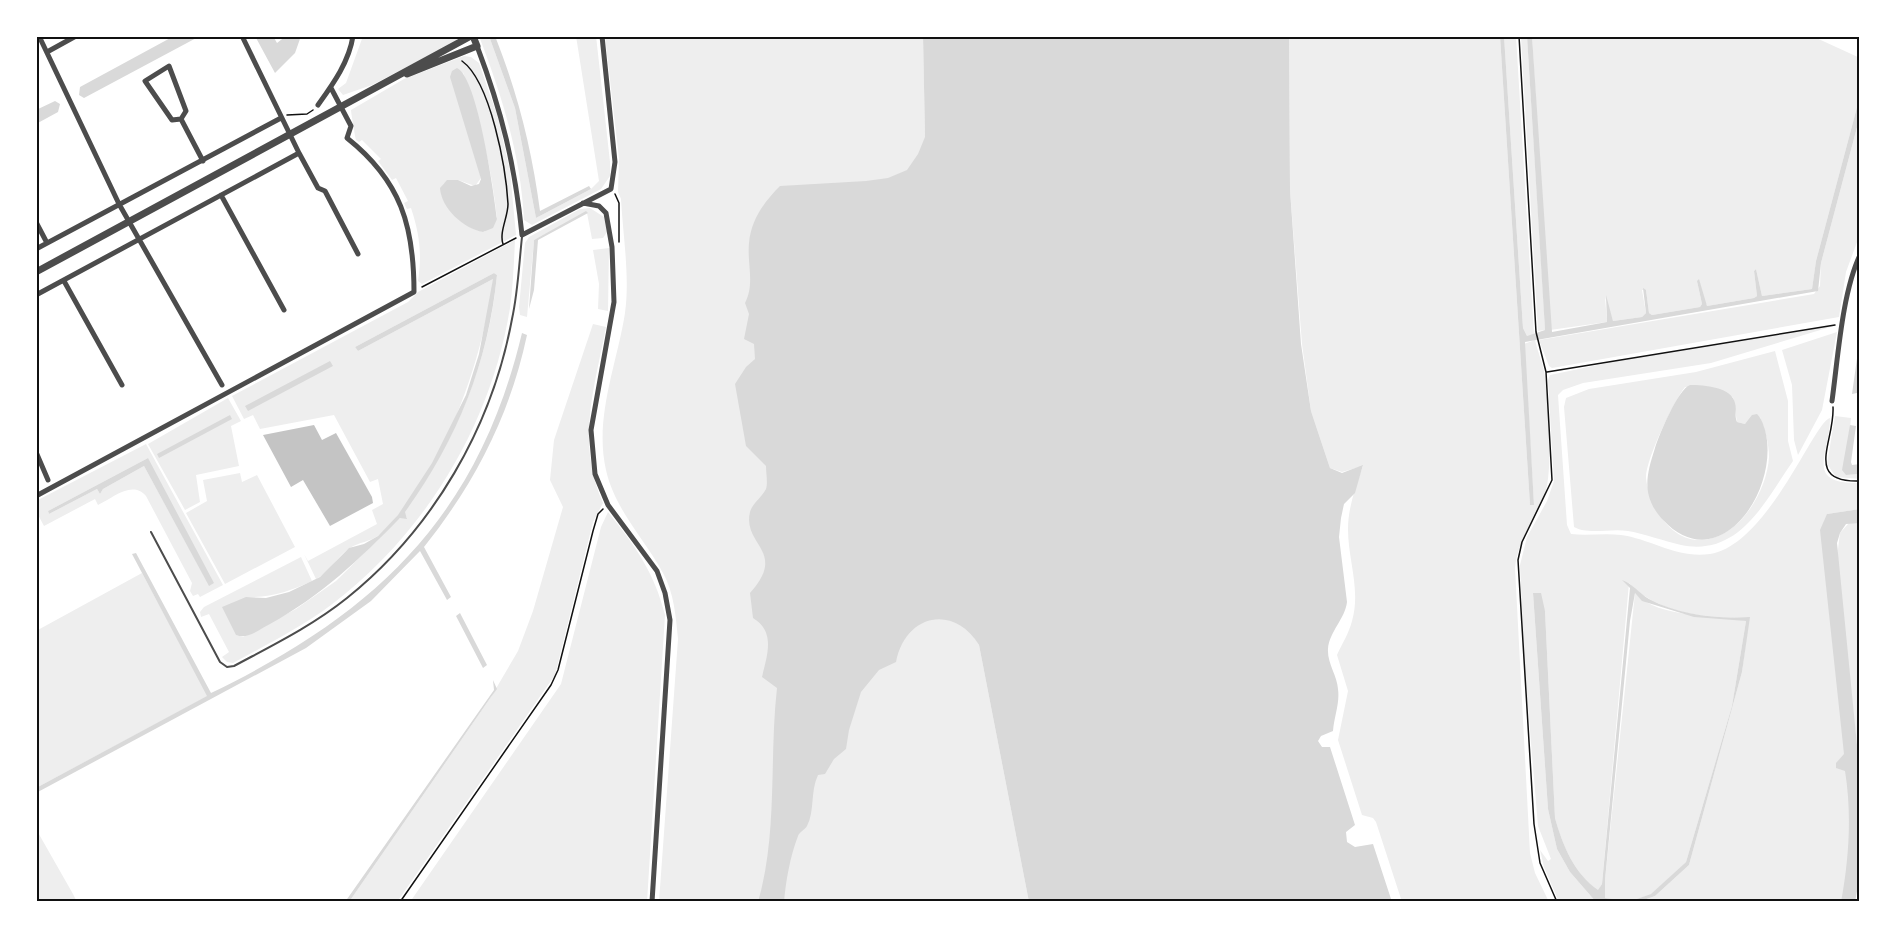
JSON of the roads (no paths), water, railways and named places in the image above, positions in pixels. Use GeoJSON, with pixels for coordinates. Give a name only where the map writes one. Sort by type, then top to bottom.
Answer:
{"type":"FeatureCollection","features":[{"type":"Feature","properties":{"kind":"street"},"geometry":{"type":"LineString","coordinates":[[39,36],[119,204],[222,385]]}},
{"type":"Feature","properties":{"kind":"street"},"geometry":{"type":"LineString","coordinates":[[47,52],[76,36]]}},
{"type":"Feature","properties":{"kind":"street"},"geometry":{"type":"LineString","coordinates":[[242,36],[299,153],[318,188],[325,191],[358,254]]}},
{"type":"Feature","properties":{"kind":"street"},"geometry":{"type":"LineString","coordinates":[[318,105],[345,62],[353,36]]}},
{"type":"Feature","properties":{"kind":"street"},"geometry":{"type":"LineString","coordinates":[[36,272],[342,108],[422,61],[472,36],[500,106],[509,144],[522,235],[611,189],[615,162],[602,36]]}},
{"type":"Feature","properties":{"kind":"street"},"geometry":{"type":"LineString","coordinates":[[399,76],[477,46]]}},
{"type":"Feature","properties":{"kind":"street"},"geometry":{"type":"LineString","coordinates":[[169,66],[186,111],[181,119],[172,120],[145,81],[169,66]]}},
{"type":"Feature","properties":{"kind":"street"},"geometry":{"type":"LineString","coordinates":[[36,496],[414,292],[414,255],[409,225],[397,195],[378,167],[347,138],[351,126],[330,88]]}},
{"type":"Feature","properties":{"kind":"street"},"geometry":{"type":"LineString","coordinates":[[36,249],[281,118]]}},
{"type":"Feature","properties":{"kind":"street"},"geometry":{"type":"LineString","coordinates":[[181,119],[203,161]]}},
{"type":"Feature","properties":{"kind":"street"},"geometry":{"type":"LineString","coordinates":[[36,295],[299,153]]}},
{"type":"Feature","properties":{"kind":"street"},"geometry":{"type":"LineString","coordinates":[[221,195],[284,310]]}},
{"type":"Feature","properties":{"kind":"street"},"geometry":{"type":"LineString","coordinates":[[583,203],[599,206],[606,213],[612,247],[614,302],[591,430],[595,474],[608,505],[657,571],[665,593],[670,620],[652,902]]}},
{"type":"Feature","properties":{"kind":"street"},"geometry":{"type":"LineString","coordinates":[[36,222],[47,243]]}},
{"type":"Feature","properties":{"kind":"street"},"geometry":{"type":"LineString","coordinates":[[1832,401],[1843,324],[1855,265],[1860,255]]}},
{"type":"Feature","properties":{"kind":"street"},"geometry":{"type":"LineString","coordinates":[[64,281],[122,385]]}},
{"type":"Feature","properties":{"kind":"street"},"geometry":{"type":"LineString","coordinates":[[36,452],[48,480]]}},
{"type":"Feature","properties":{"kind":"lane"},"geometry":{"type":"LineString","coordinates":[[151,532],[220,663],[227,667],[234,666],[292,635],[347,598],[401,547],[423,521],[442,495],[473,438],[489,402],[513,318],[522,235]]}}]}
